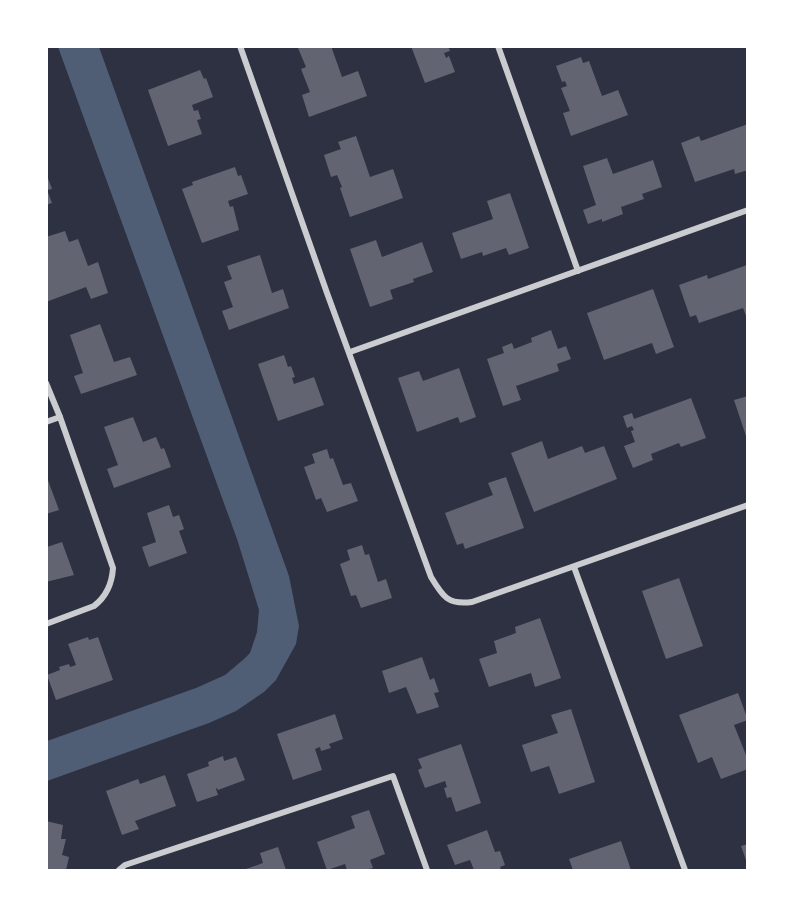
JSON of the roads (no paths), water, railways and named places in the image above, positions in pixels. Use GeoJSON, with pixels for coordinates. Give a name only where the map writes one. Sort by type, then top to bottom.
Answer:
{"type":"FeatureCollection","features":[{"type":"Feature","properties":{"kind":"street"},"geometry":{"type":"LineString","coordinates":[[240,46],[431,577],[444,596],[453,603],[472,602],[747,506]]}},
{"type":"Feature","properties":{"kind":"street"},"geometry":{"type":"LineString","coordinates":[[498,46],[578,271]]}},
{"type":"Feature","properties":{"kind":"street"},"geometry":{"type":"LineString","coordinates":[[350,352],[747,210]]}},
{"type":"Feature","properties":{"kind":"street"},"geometry":{"type":"LineString","coordinates":[[46,383],[112,563],[110,585],[104,597],[94,606],[46,624]]}},
{"type":"Feature","properties":{"kind":"street"},"geometry":{"type":"LineString","coordinates":[[46,422],[60,417]]}},
{"type":"Feature","properties":{"kind":"street"},"geometry":{"type":"LineString","coordinates":[[574,567],[685,870]]}},
{"type":"Feature","properties":{"kind":"street"},"geometry":{"type":"LineString","coordinates":[[118,870],[125,865],[393,776],[427,870]]}},
{"type":"Feature","properties":{"kind":"water"},"geometry":{"type":"Polygon","coordinates":[[[58,47],[99,47],[289,576],[299,626],[296,644],[276,680],[264,692],[236,711],[209,723],[47,781],[47,741],[196,688],[225,675],[250,653],[257,632],[259,610],[237,539],[58,47]]]}}]}
